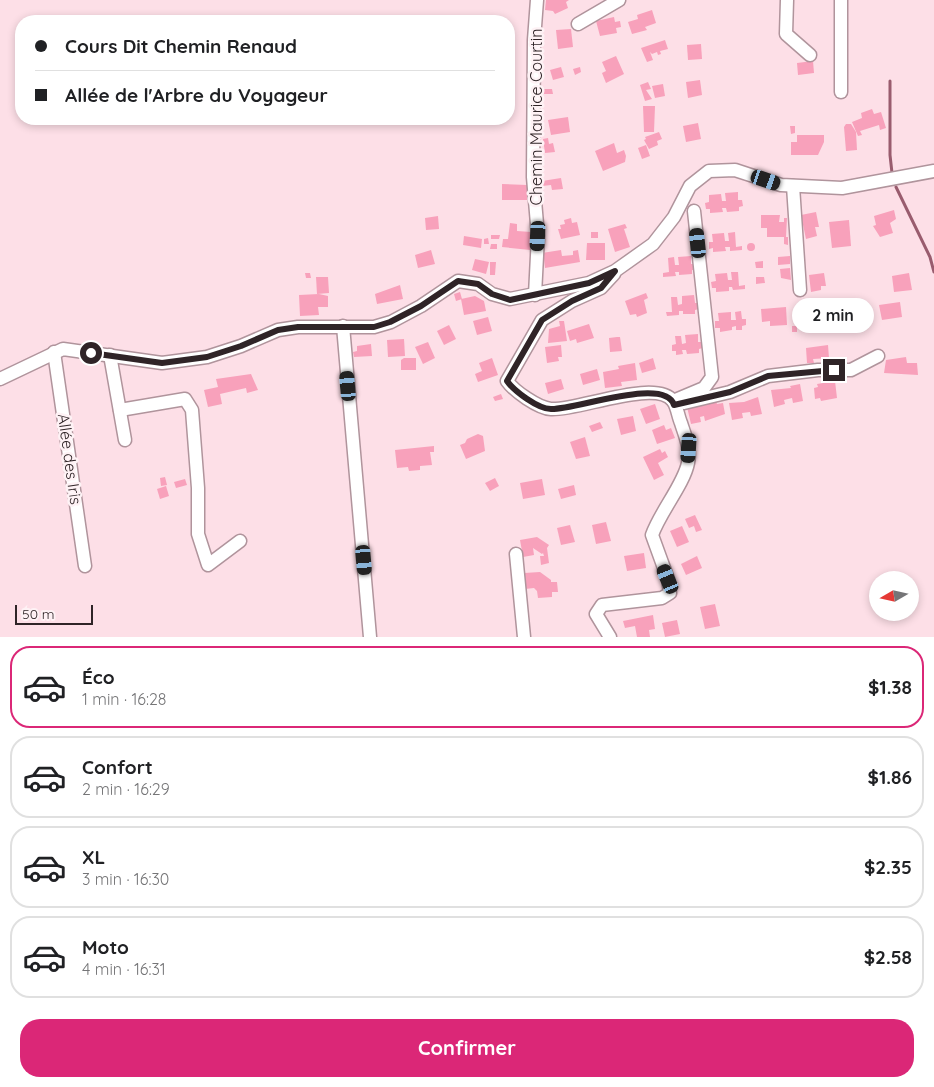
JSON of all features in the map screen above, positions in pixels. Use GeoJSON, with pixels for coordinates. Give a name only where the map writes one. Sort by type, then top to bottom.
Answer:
{"type":"FeatureCollection","features":[{"type":"Feature","properties":{"kind":"street","name":"Chemin Maurice Courtin"},"geometry":{"type":"LineString","coordinates":[[535,295],[538,236],[533,158],[534,40],[537,0]]}},
{"type":"Feature","properties":{"kind":"street"},"geometry":{"type":"LineString","coordinates":[[578,24],[619,0]]}},
{"type":"Feature","properties":{"kind":"street"},"geometry":{"type":"LineString","coordinates":[[787,0],[786,34],[810,55]]}},
{"type":"Feature","properties":{"kind":"street"},"geometry":{"type":"LineString","coordinates":[[841,0],[841,92]]}},
{"type":"Feature","properties":{"kind":"street"},"geometry":{"type":"LineString","coordinates":[[0,379],[63,349],[162,363],[207,357],[241,346],[278,330],[298,327],[374,327],[390,322],[421,306],[458,281],[478,284],[492,294],[510,300],[589,283],[615,271],[652,244],[674,217],[690,186],[709,171],[735,170],[781,185],[842,188],[934,171]]}},
{"type":"Feature","properties":{"kind":"street"},"geometry":{"type":"LineString","coordinates":[[793,186],[800,290]]}},
{"type":"Feature","properties":{"kind":"street"},"geometry":{"type":"LineString","coordinates":[[674,403],[704,388],[712,377],[694,211]]}},
{"type":"Feature","properties":{"kind":"street"},"geometry":{"type":"LineString","coordinates":[[610,637],[596,614],[602,605],[662,598],[670,593],[668,579],[652,534],[657,519],[688,465],[689,448],[674,403],[662,394],[647,392],[570,408],[548,409],[514,391],[507,381],[542,320],[572,301],[601,288],[615,271]]}},
{"type":"Feature","properties":{"kind":"street"},"geometry":{"type":"LineString","coordinates":[[343,326],[370,637]]}},
{"type":"Feature","properties":{"kind":"street","name":"Allée des Iris"},"geometry":{"type":"LineString","coordinates":[[54,352],[85,566]]}},
{"type":"Feature","properties":{"kind":"street"},"geometry":{"type":"LineString","coordinates":[[110,355],[125,440]]}},
{"type":"Feature","properties":{"kind":"street"},"geometry":{"type":"LineString","coordinates":[[674,403],[730,392],[768,376],[818,370],[851,370],[878,356]]}},
{"type":"Feature","properties":{"kind":"street"},"geometry":{"type":"LineString","coordinates":[[120,410],[185,399],[189,402],[192,410],[198,488],[198,534],[208,565],[240,541]]}},
{"type":"Feature","properties":{"kind":"street"},"geometry":{"type":"LineString","coordinates":[[516,554],[524,637]]}},
{"type":"Feature","properties":{"kind":"building"},"geometry":{"type":"Polygon","coordinates":[[[546,0],[569,0],[566,2],[568,8],[555,14],[553,11],[545,10],[546,0]]]}},
{"type":"Feature","properties":{"kind":"building"},"geometry":{"type":"Polygon","coordinates":[[[652,10],[656,23],[645,27],[647,30],[632,34],[628,22],[638,19],[637,15],[652,10]]]}},
{"type":"Feature","properties":{"kind":"building"},"geometry":{"type":"Polygon","coordinates":[[[614,17],[615,22],[620,21],[621,27],[616,28],[617,33],[600,36],[596,21],[614,17]]]}},
{"type":"Feature","properties":{"kind":"building"},"geometry":{"type":"Polygon","coordinates":[[[571,29],[573,47],[558,49],[556,30],[571,29]]]}},
{"type":"Feature","properties":{"kind":"building"},"geometry":{"type":"Polygon","coordinates":[[[665,40],[668,49],[660,51],[661,54],[658,55],[657,52],[652,54],[650,52],[653,60],[647,62],[641,48],[665,40]]]}},
{"type":"Feature","properties":{"kind":"building"},"geometry":{"type":"Polygon","coordinates":[[[701,44],[702,59],[688,60],[687,45],[701,44]]]}},
{"type":"Feature","properties":{"kind":"building"},"geometry":{"type":"Polygon","coordinates":[[[616,56],[624,74],[606,83],[602,73],[606,71],[602,62],[616,56]]]}},
{"type":"Feature","properties":{"kind":"building"},"geometry":{"type":"Polygon","coordinates":[[[813,61],[814,73],[798,75],[797,63],[813,61]]]}},
{"type":"Feature","properties":{"kind":"building"},"geometry":{"type":"Polygon","coordinates":[[[561,67],[564,77],[553,80],[550,70],[561,67]]]}},
{"type":"Feature","properties":{"kind":"building"},"geometry":{"type":"Polygon","coordinates":[[[580,67],[581,72],[575,75],[573,69],[580,67]]]}},
{"type":"Feature","properties":{"kind":"building"},"geometry":{"type":"Polygon","coordinates":[[[700,80],[702,95],[688,98],[686,82],[700,80]]]}},
{"type":"Feature","properties":{"kind":"building"},"geometry":{"type":"Polygon","coordinates":[[[648,82],[651,89],[646,90],[652,99],[645,101],[640,85],[648,82]]]}},
{"type":"Feature","properties":{"kind":"building"},"geometry":{"type":"Polygon","coordinates":[[[663,84],[665,96],[655,98],[652,86],[663,84]]]}},
{"type":"Feature","properties":{"kind":"building"},"geometry":{"type":"Polygon","coordinates":[[[544,89],[552,89],[553,94],[544,94],[544,89]]]}},
{"type":"Feature","properties":{"kind":"building"},"geometry":{"type":"Polygon","coordinates":[[[643,106],[655,106],[654,132],[644,132],[643,106]]]}},
{"type":"Feature","properties":{"kind":"building"},"geometry":{"type":"Polygon","coordinates":[[[872,109],[874,114],[881,112],[886,128],[880,130],[879,125],[860,131],[862,135],[858,136],[852,122],[862,118],[861,113],[872,109]]]}},
{"type":"Feature","properties":{"kind":"building"},"geometry":{"type":"Polygon","coordinates":[[[568,117],[570,132],[551,135],[548,120],[568,117]]]}},
{"type":"Feature","properties":{"kind":"building"},"geometry":{"type":"Polygon","coordinates":[[[698,123],[701,139],[686,142],[683,126],[698,123]]]}},
{"type":"Feature","properties":{"kind":"building"},"geometry":{"type":"Polygon","coordinates":[[[846,124],[851,124],[856,132],[857,150],[846,151],[844,127],[846,124]]]}},
{"type":"Feature","properties":{"kind":"building"},"geometry":{"type":"Polygon","coordinates":[[[790,126],[795,126],[795,133],[791,134],[790,126]]]}},
{"type":"Feature","properties":{"kind":"building"},"geometry":{"type":"Polygon","coordinates":[[[659,132],[662,139],[657,141],[658,145],[649,149],[644,140],[646,139],[645,137],[659,132]]]}},
{"type":"Feature","properties":{"kind":"building"},"geometry":{"type":"Polygon","coordinates":[[[797,135],[824,135],[824,142],[818,155],[791,155],[791,142],[797,142],[797,135]]]}},
{"type":"Feature","properties":{"kind":"building"},"geometry":{"type":"Polygon","coordinates":[[[548,138],[549,144],[553,143],[555,152],[545,153],[543,139],[548,138]]]}},
{"type":"Feature","properties":{"kind":"building"},"geometry":{"type":"Polygon","coordinates":[[[614,143],[617,153],[624,150],[625,162],[603,171],[595,151],[614,143]]]}},
{"type":"Feature","properties":{"kind":"building"},"geometry":{"type":"Polygon","coordinates":[[[646,145],[650,156],[642,159],[638,148],[646,145]]]}},
{"type":"Feature","properties":{"kind":"building"},"geometry":{"type":"Polygon","coordinates":[[[561,178],[563,189],[552,190],[551,185],[542,186],[542,181],[561,178]]]}},
{"type":"Feature","properties":{"kind":"building"},"geometry":{"type":"Polygon","coordinates":[[[502,184],[527,185],[527,200],[502,200],[502,184]]]}},
{"type":"Feature","properties":{"kind":"building"},"geometry":{"type":"Polygon","coordinates":[[[738,192],[738,200],[742,200],[743,206],[739,207],[739,211],[727,212],[726,208],[722,208],[723,212],[710,213],[710,209],[706,209],[705,203],[709,202],[709,195],[721,194],[722,201],[726,201],[725,193],[738,192]]]}},
{"type":"Feature","properties":{"kind":"building"},"geometry":{"type":"Polygon","coordinates":[[[894,210],[896,219],[890,223],[893,233],[880,237],[873,226],[876,225],[874,216],[894,210]]]}},
{"type":"Feature","properties":{"kind":"building"},"geometry":{"type":"Polygon","coordinates":[[[816,212],[819,227],[815,227],[817,236],[806,239],[801,215],[816,212]]]}},
{"type":"Feature","properties":{"kind":"building"},"geometry":{"type":"Polygon","coordinates":[[[761,215],[780,215],[779,222],[784,222],[784,218],[787,218],[786,237],[788,237],[788,245],[784,244],[784,237],[767,237],[767,228],[761,228],[761,215]]]}},
{"type":"Feature","properties":{"kind":"building"},"geometry":{"type":"Polygon","coordinates":[[[438,216],[439,229],[426,230],[425,218],[438,216]]]}},
{"type":"Feature","properties":{"kind":"building"},"geometry":{"type":"Polygon","coordinates":[[[571,218],[572,223],[577,222],[580,235],[561,239],[558,229],[561,229],[560,225],[565,224],[564,220],[571,218]]]}},
{"type":"Feature","properties":{"kind":"building"},"geometry":{"type":"Polygon","coordinates":[[[849,220],[851,246],[832,248],[829,222],[849,220]]]}},
{"type":"Feature","properties":{"kind":"building"},"geometry":{"type":"Polygon","coordinates":[[[510,223],[517,224],[517,231],[531,232],[530,250],[502,247],[503,239],[508,239],[510,223]]]}},
{"type":"Feature","properties":{"kind":"building"},"geometry":{"type":"Polygon","coordinates":[[[625,224],[627,228],[624,229],[630,247],[615,252],[608,229],[625,224]]]}},
{"type":"Feature","properties":{"kind":"building"},"geometry":{"type":"Polygon","coordinates":[[[591,232],[598,232],[598,238],[591,238],[591,232]]]}},
{"type":"Feature","properties":{"kind":"building"},"geometry":{"type":"Polygon","coordinates":[[[735,232],[736,247],[742,246],[742,250],[730,251],[730,247],[725,247],[726,251],[713,252],[713,248],[709,249],[709,242],[713,242],[712,234],[724,233],[725,241],[729,241],[728,233],[735,232]]]}},
{"type":"Feature","properties":{"kind":"building"},"geometry":{"type":"Polygon","coordinates":[[[491,235],[500,235],[499,239],[491,239],[491,235]]]}},
{"type":"Feature","properties":{"kind":"building"},"geometry":{"type":"Polygon","coordinates":[[[464,236],[482,239],[481,248],[463,245],[464,236]]]}},
{"type":"Feature","properties":{"kind":"building"},"geometry":{"type":"Polygon","coordinates":[[[488,238],[489,244],[484,244],[484,239],[488,238]]]}},
{"type":"Feature","properties":{"kind":"building"},"geometry":{"type":"Polygon","coordinates":[[[587,243],[605,243],[605,260],[586,260],[587,243]]]}},
{"type":"Feature","properties":{"kind":"building"},"geometry":{"type":"Polygon","coordinates":[[[751,243],[755,247],[751,251],[747,247],[751,243]]]}},
{"type":"Feature","properties":{"kind":"building"},"geometry":{"type":"Polygon","coordinates":[[[491,244],[497,244],[497,249],[490,249],[491,244]]]}},
{"type":"Feature","properties":{"kind":"building"},"geometry":{"type":"Polygon","coordinates":[[[431,250],[435,264],[418,268],[415,255],[431,250]]]}},
{"type":"Feature","properties":{"kind":"building"},"geometry":{"type":"Polygon","coordinates":[[[561,250],[562,256],[573,255],[573,251],[578,250],[580,262],[545,268],[544,259],[540,260],[542,253],[561,250]]]}},
{"type":"Feature","properties":{"kind":"building"},"geometry":{"type":"Polygon","coordinates":[[[691,256],[691,264],[695,264],[696,270],[692,270],[692,274],[679,275],[679,272],[675,272],[676,276],[663,277],[663,273],[669,272],[668,258],[674,257],[675,265],[679,265],[678,257],[691,256]]]}},
{"type":"Feature","properties":{"kind":"building"},"geometry":{"type":"Polygon","coordinates":[[[790,256],[790,264],[778,265],[778,257],[790,256]]]}},
{"type":"Feature","properties":{"kind":"building"},"geometry":{"type":"Polygon","coordinates":[[[475,259],[489,262],[486,274],[472,270],[475,259]]]}},
{"type":"Feature","properties":{"kind":"building"},"geometry":{"type":"Polygon","coordinates":[[[763,261],[763,268],[756,268],[755,262],[763,261]]]}},
{"type":"Feature","properties":{"kind":"building"},"geometry":{"type":"Polygon","coordinates":[[[490,262],[496,262],[495,275],[490,275],[490,262]]]}},
{"type":"Feature","properties":{"kind":"building"},"geometry":{"type":"Polygon","coordinates":[[[790,268],[791,280],[781,278],[780,269],[790,268]]]}},
{"type":"Feature","properties":{"kind":"building"},"geometry":{"type":"Polygon","coordinates":[[[731,272],[738,272],[739,286],[745,285],[745,289],[733,290],[732,287],[729,287],[729,291],[716,292],[716,288],[712,288],[711,282],[716,281],[715,274],[727,273],[728,280],[732,280],[731,272]]]}},
{"type":"Feature","properties":{"kind":"building"},"geometry":{"type":"Polygon","coordinates":[[[305,273],[310,273],[311,278],[306,278],[305,273]]]}},
{"type":"Feature","properties":{"kind":"building"},"geometry":{"type":"Polygon","coordinates":[[[824,273],[826,286],[821,286],[821,290],[811,292],[809,275],[824,273]]]}},
{"type":"Feature","properties":{"kind":"building"},"geometry":{"type":"Polygon","coordinates":[[[909,273],[912,290],[894,292],[892,276],[909,273]]]}},
{"type":"Feature","properties":{"kind":"building"},"geometry":{"type":"Polygon","coordinates":[[[316,277],[328,277],[329,293],[317,294],[316,277]]]}},
{"type":"Feature","properties":{"kind":"building"},"geometry":{"type":"Polygon","coordinates":[[[756,277],[764,277],[765,283],[756,284],[756,277]]]}},
{"type":"Feature","properties":{"kind":"building"},"geometry":{"type":"Polygon","coordinates":[[[400,285],[403,299],[377,304],[375,294],[400,285]]]}},
{"type":"Feature","properties":{"kind":"building"},"geometry":{"type":"Polygon","coordinates":[[[460,292],[462,299],[456,301],[454,294],[460,292]]]}},
{"type":"Feature","properties":{"kind":"building"},"geometry":{"type":"Polygon","coordinates":[[[646,293],[648,298],[644,300],[647,313],[637,317],[636,314],[630,315],[625,301],[646,293]]]}},
{"type":"Feature","properties":{"kind":"building"},"geometry":{"type":"Polygon","coordinates":[[[319,294],[328,296],[328,307],[318,307],[319,315],[300,316],[299,295],[319,294]]]}},
{"type":"Feature","properties":{"kind":"building"},"geometry":{"type":"Polygon","coordinates":[[[694,295],[695,303],[699,303],[699,309],[695,310],[695,314],[683,314],[683,311],[679,311],[679,315],[667,316],[666,312],[672,312],[671,297],[677,297],[678,305],[682,304],[682,296],[694,295]]]}},
{"type":"Feature","properties":{"kind":"building"},"geometry":{"type":"Polygon","coordinates":[[[475,296],[484,301],[486,311],[464,315],[461,299],[475,296]]]}},
{"type":"Feature","properties":{"kind":"building"},"geometry":{"type":"Polygon","coordinates":[[[900,302],[902,317],[882,320],[879,305],[900,302]]]}},
{"type":"Feature","properties":{"kind":"building"},"geometry":{"type":"Polygon","coordinates":[[[786,307],[787,325],[770,326],[770,321],[762,322],[761,309],[786,307]]]}},
{"type":"Feature","properties":{"kind":"building"},"geometry":{"type":"Polygon","coordinates":[[[741,311],[742,319],[746,319],[746,325],[742,326],[742,330],[736,330],[736,326],[732,327],[732,330],[720,332],[720,328],[715,328],[715,321],[719,321],[718,313],[731,312],[731,320],[736,320],[735,312],[741,311]]]}},
{"type":"Feature","properties":{"kind":"building"},"geometry":{"type":"Polygon","coordinates":[[[488,317],[492,331],[477,335],[473,321],[488,317]]]}},
{"type":"Feature","properties":{"kind":"building"},"geometry":{"type":"Polygon","coordinates":[[[559,321],[564,321],[567,341],[548,343],[549,329],[560,326],[559,321]]]}},
{"type":"Feature","properties":{"kind":"building"},"geometry":{"type":"Polygon","coordinates":[[[589,324],[594,338],[577,343],[576,339],[570,341],[567,331],[589,324]]]}},
{"type":"Feature","properties":{"kind":"building"},"geometry":{"type":"Polygon","coordinates":[[[449,325],[456,339],[444,345],[437,331],[449,325]]]}},
{"type":"Feature","properties":{"kind":"building"},"geometry":{"type":"Polygon","coordinates":[[[792,326],[797,326],[797,332],[792,332],[792,326]]]}},
{"type":"Feature","properties":{"kind":"building"},"geometry":{"type":"Polygon","coordinates":[[[698,334],[698,342],[702,342],[703,348],[699,349],[699,353],[687,354],[686,350],[682,350],[683,354],[676,355],[676,351],[672,351],[672,345],[676,344],[675,336],[681,336],[682,344],[686,343],[685,335],[698,334]]]}},
{"type":"Feature","properties":{"kind":"building"},"geometry":{"type":"Polygon","coordinates":[[[620,337],[622,351],[610,352],[609,338],[620,337]]]}},
{"type":"Feature","properties":{"kind":"building"},"geometry":{"type":"Polygon","coordinates":[[[404,339],[405,356],[388,357],[387,340],[404,339]]]}},
{"type":"Feature","properties":{"kind":"building"},"geometry":{"type":"Polygon","coordinates":[[[428,342],[435,358],[423,364],[415,347],[428,342]]]}},
{"type":"Feature","properties":{"kind":"building"},"geometry":{"type":"Polygon","coordinates":[[[371,344],[372,356],[354,357],[353,352],[357,351],[357,346],[371,344]]]}},
{"type":"Feature","properties":{"kind":"building"},"geometry":{"type":"Polygon","coordinates":[[[561,345],[562,357],[558,357],[559,361],[547,363],[545,347],[561,345]]]}},
{"type":"Feature","properties":{"kind":"building"},"geometry":{"type":"Polygon","coordinates":[[[828,345],[829,358],[813,359],[814,363],[807,363],[806,348],[828,345]]]}},
{"type":"Feature","properties":{"kind":"building"},"geometry":{"type":"Polygon","coordinates":[[[906,357],[907,363],[917,363],[918,375],[884,373],[886,360],[906,357]]]}},
{"type":"Feature","properties":{"kind":"building"},"geometry":{"type":"Polygon","coordinates":[[[404,358],[416,358],[416,370],[401,370],[401,360],[404,358]]]}},
{"type":"Feature","properties":{"kind":"building"},"geometry":{"type":"Polygon","coordinates":[[[492,358],[498,375],[478,382],[475,374],[482,371],[479,363],[492,358]]]}},
{"type":"Feature","properties":{"kind":"building"},"geometry":{"type":"Polygon","coordinates":[[[653,358],[656,369],[642,373],[639,363],[653,358]]]}},
{"type":"Feature","properties":{"kind":"building"},"geometry":{"type":"Polygon","coordinates":[[[635,363],[637,380],[621,382],[622,386],[605,388],[603,372],[619,369],[618,366],[635,363]]]}},
{"type":"Feature","properties":{"kind":"building"},"geometry":{"type":"Polygon","coordinates":[[[597,369],[600,380],[583,385],[580,374],[597,369]]]}},
{"type":"Feature","properties":{"kind":"building"},"geometry":{"type":"Polygon","coordinates":[[[251,374],[258,390],[247,393],[246,388],[220,394],[222,404],[208,407],[204,390],[218,387],[216,379],[251,374]]]}},
{"type":"Feature","properties":{"kind":"building"},"geometry":{"type":"Polygon","coordinates":[[[561,379],[564,389],[548,394],[545,383],[561,379]]]}},
{"type":"Feature","properties":{"kind":"building"},"geometry":{"type":"Polygon","coordinates":[[[835,381],[837,398],[821,401],[820,398],[815,399],[814,388],[818,387],[817,384],[835,381]]]}},
{"type":"Feature","properties":{"kind":"building"},"geometry":{"type":"Polygon","coordinates":[[[800,384],[803,401],[793,403],[792,398],[784,400],[785,404],[774,407],[771,390],[791,388],[790,386],[800,384]]]}},
{"type":"Feature","properties":{"kind":"building"},"geometry":{"type":"Polygon","coordinates":[[[501,394],[503,399],[495,401],[493,397],[501,394]]]}},
{"type":"Feature","properties":{"kind":"building"},"geometry":{"type":"Polygon","coordinates":[[[758,397],[762,414],[751,416],[750,412],[742,413],[743,418],[732,420],[729,403],[744,402],[758,397]]]}},
{"type":"Feature","properties":{"kind":"building"},"geometry":{"type":"Polygon","coordinates":[[[716,401],[717,404],[723,403],[725,414],[705,421],[704,416],[700,417],[701,422],[691,424],[687,407],[707,405],[707,403],[716,401]]]}},
{"type":"Feature","properties":{"kind":"building"},"geometry":{"type":"Polygon","coordinates":[[[655,404],[660,419],[646,424],[640,409],[655,404]]]}},
{"type":"Feature","properties":{"kind":"building"},"geometry":{"type":"Polygon","coordinates":[[[633,416],[636,431],[621,435],[617,419],[633,416]]]}},
{"type":"Feature","properties":{"kind":"building"},"geometry":{"type":"Polygon","coordinates":[[[600,422],[603,428],[592,432],[589,426],[600,422]]]}},
{"type":"Feature","properties":{"kind":"building"},"geometry":{"type":"Polygon","coordinates":[[[664,425],[666,430],[671,428],[675,438],[657,444],[652,430],[664,425]]]}},
{"type":"Feature","properties":{"kind":"building"},"geometry":{"type":"Polygon","coordinates":[[[478,434],[483,436],[485,451],[466,459],[460,445],[478,434]]]}},
{"type":"Feature","properties":{"kind":"building"},"geometry":{"type":"Polygon","coordinates":[[[585,437],[590,456],[576,459],[570,442],[585,437]]]}},
{"type":"Feature","properties":{"kind":"building"},"geometry":{"type":"Polygon","coordinates":[[[434,446],[434,452],[430,452],[432,465],[420,466],[420,470],[409,471],[408,467],[397,468],[395,450],[434,446]]]}},
{"type":"Feature","properties":{"kind":"building"},"geometry":{"type":"Polygon","coordinates":[[[660,449],[662,453],[665,451],[668,457],[658,463],[664,475],[654,480],[643,457],[660,449]]]}},
{"type":"Feature","properties":{"kind":"building"},"geometry":{"type":"Polygon","coordinates":[[[165,477],[167,485],[161,486],[160,478],[165,477]]]}},
{"type":"Feature","properties":{"kind":"building"},"geometry":{"type":"Polygon","coordinates":[[[495,478],[499,486],[490,491],[485,483],[495,478]]]}},
{"type":"Feature","properties":{"kind":"building"},"geometry":{"type":"Polygon","coordinates":[[[185,479],[187,485],[176,488],[174,482],[185,479]]]}},
{"type":"Feature","properties":{"kind":"building"},"geometry":{"type":"Polygon","coordinates":[[[542,479],[545,495],[523,499],[520,483],[542,479]]]}},
{"type":"Feature","properties":{"kind":"building"},"geometry":{"type":"Polygon","coordinates":[[[574,485],[576,495],[561,499],[558,489],[574,485]]]}},
{"type":"Feature","properties":{"kind":"building"},"geometry":{"type":"Polygon","coordinates":[[[166,486],[169,496],[160,499],[157,489],[166,486]]]}},
{"type":"Feature","properties":{"kind":"building"},"geometry":{"type":"Polygon","coordinates":[[[695,515],[702,530],[696,532],[694,526],[689,528],[685,519],[695,515]]]}},
{"type":"Feature","properties":{"kind":"building"},"geometry":{"type":"Polygon","coordinates":[[[606,522],[611,541],[596,544],[592,525],[606,522]]]}},
{"type":"Feature","properties":{"kind":"building"},"geometry":{"type":"Polygon","coordinates":[[[570,525],[575,542],[561,545],[557,528],[570,525]]]}},
{"type":"Feature","properties":{"kind":"building"},"geometry":{"type":"Polygon","coordinates":[[[682,526],[689,542],[677,547],[670,531],[682,526]]]}},
{"type":"Feature","properties":{"kind":"building"},"geometry":{"type":"Polygon","coordinates":[[[537,537],[549,545],[547,548],[549,563],[541,565],[540,556],[544,556],[543,553],[533,548],[534,555],[523,557],[520,540],[537,537]]]}},
{"type":"Feature","properties":{"kind":"building"},"geometry":{"type":"Polygon","coordinates":[[[644,553],[646,568],[627,571],[624,556],[644,553]]]}},
{"type":"Feature","properties":{"kind":"building"},"geometry":{"type":"Polygon","coordinates":[[[697,556],[702,568],[686,575],[681,564],[697,556]]]}},
{"type":"Feature","properties":{"kind":"building"},"geometry":{"type":"Polygon","coordinates":[[[540,572],[551,582],[557,582],[558,592],[552,592],[552,597],[538,598],[537,591],[534,588],[525,589],[524,573],[540,572]]]}},
{"type":"Feature","properties":{"kind":"building"},"geometry":{"type":"Polygon","coordinates":[[[715,604],[720,626],[705,629],[700,607],[715,604]]]}},
{"type":"Feature","properties":{"kind":"building"},"geometry":{"type":"Polygon","coordinates":[[[653,615],[655,629],[649,630],[650,637],[637,637],[635,626],[625,628],[623,621],[653,615]]]}},
{"type":"Feature","properties":{"kind":"building"},"geometry":{"type":"Polygon","coordinates":[[[677,620],[680,634],[665,637],[662,623],[677,620]]]}},
{"type":"Feature","properties":{"kind":"waterway"},"geometry":{"type":"LineString","coordinates":[[890,81],[890,155],[892,173]]}},
{"type":"Feature","properties":{"kind":"waterway"},"geometry":{"type":"LineString","coordinates":[[896,187],[930,257],[934,272]]}},
{"type":"Feature","properties":{"kind":"route"},"geometry":{"type":"LineString","coordinates":[[91,353],[162,363],[207,357],[241,346],[278,330],[298,327],[374,327],[390,322],[421,306],[458,281],[478,284],[492,294],[510,300],[569,289],[589,283],[615,271],[610,280],[601,288],[572,301],[542,320],[507,381],[514,391],[548,409],[570,408],[647,392],[662,394],[673,400],[674,405],[730,392],[768,376],[834,370]]}}]}
